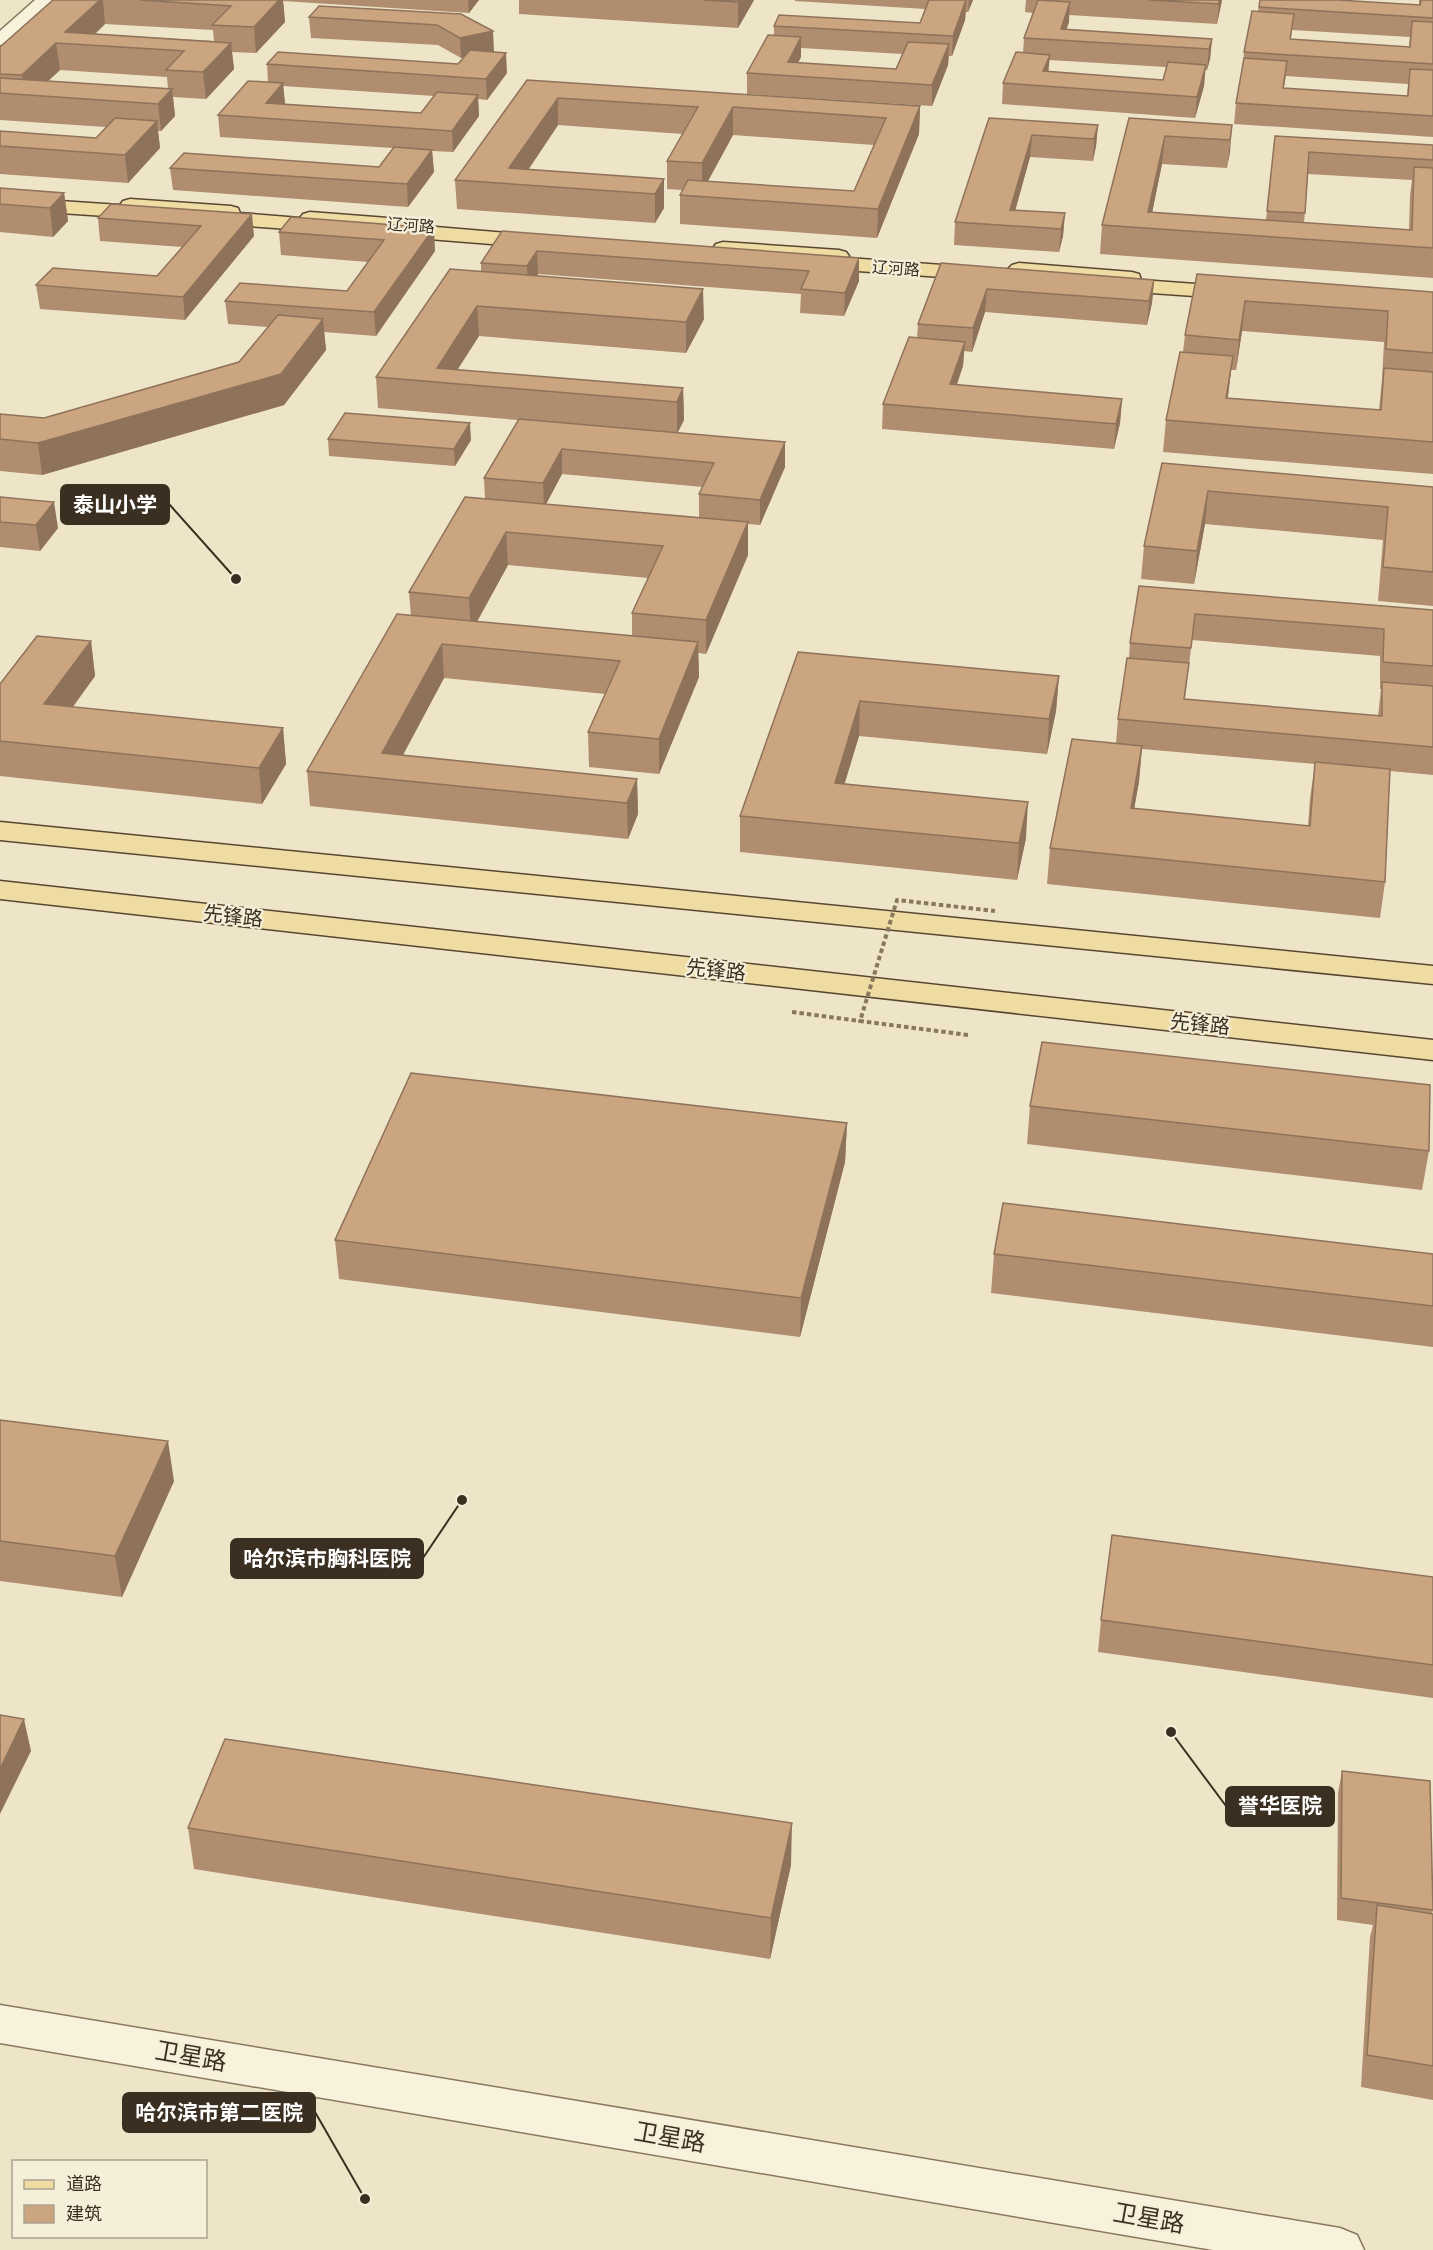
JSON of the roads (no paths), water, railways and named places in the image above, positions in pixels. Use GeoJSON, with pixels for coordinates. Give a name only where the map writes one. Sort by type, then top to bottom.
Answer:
{"type":"FeatureCollection","features":[{"type":"Feature","properties":{"kind":"main road","name":"辽河路"},"geometry":{"type":"LineString","coordinates":[[0,196],[566,240],[0,203]]}},
{"type":"Feature","properties":{"kind":"main road","name":"辽河路"},"geometry":{"type":"LineString","coordinates":[[708,250],[1255,290]]}},
{"type":"Feature","properties":{"kind":"main road"},"geometry":{"type":"LineString","coordinates":[[0,831],[1433,975]]}},
{"type":"Feature","properties":{"kind":"main road","name":"先锋路"},"geometry":{"type":"LineString","coordinates":[[0,890],[1433,1050]]}},
{"type":"Feature","properties":{"kind":"street"},"geometry":{"type":"LineString","coordinates":[[0,40],[45,0]]}},
{"type":"Feature","properties":{"kind":"street","name":"卫星路"},"geometry":{"type":"LineString","coordinates":[[0,2024],[1340,2250]]}},
{"type":"Feature","properties":{"kind":"place","name":"泰山小学"},"geometry":{"type":"Point","coordinates":[236,579]}},
{"type":"Feature","properties":{"kind":"place","name":"哈尔滨市胸科医院"},"geometry":{"type":"Point","coordinates":[462,1500]}},
{"type":"Feature","properties":{"kind":"place","name":"誉华医院"},"geometry":{"type":"Point","coordinates":[1171,1732]}},
{"type":"Feature","properties":{"kind":"place","name":"哈尔滨市第二医院"},"geometry":{"type":"Point","coordinates":[365,2199]}}]}
